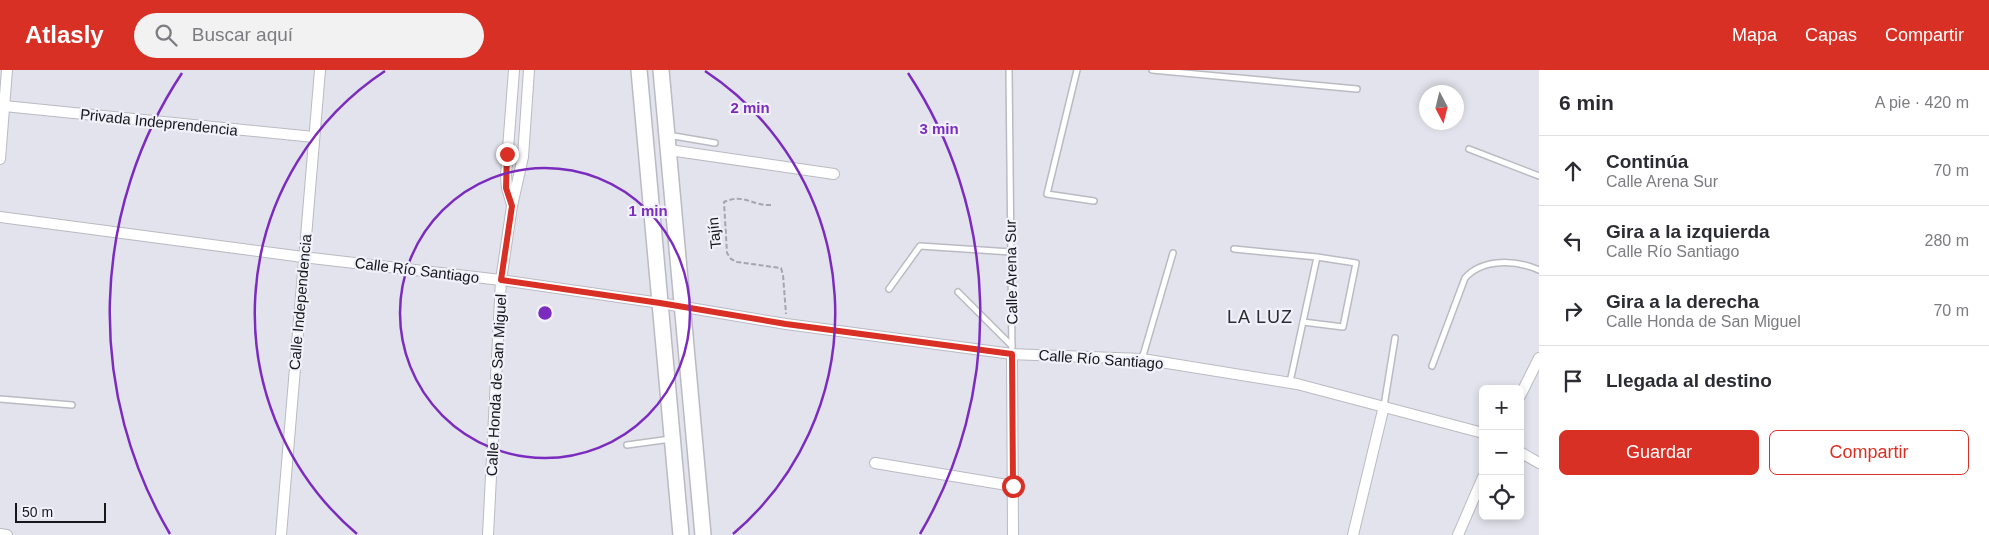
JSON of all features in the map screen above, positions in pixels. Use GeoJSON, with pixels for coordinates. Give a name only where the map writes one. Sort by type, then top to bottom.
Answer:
{"type":"FeatureCollection","features":[{"type":"Feature","properties":{"kind":"main road"},"geometry":{"type":"LineString","coordinates":[[639,70],[680,535]]}},
{"type":"Feature","properties":{"kind":"main road"},"geometry":{"type":"LineString","coordinates":[[661,70],[703,535]]}},
{"type":"Feature","properties":{"kind":"street"},"geometry":{"type":"LineString","coordinates":[[0,159],[7,70]]}},
{"type":"Feature","properties":{"kind":"street","name":"Calle Independencia"},"geometry":{"type":"LineString","coordinates":[[282,535],[303,257],[320,70]]}},
{"type":"Feature","properties":{"kind":"street","name":"Calle Honda de San Miguel"},"geometry":{"type":"LineString","coordinates":[[512,206],[506,188],[514,70]]}},
{"type":"Feature","properties":{"kind":"street","name":"Calle Honda de San Miguel"},"geometry":{"type":"LineString","coordinates":[[488,535],[501,280],[512,206],[523,157],[529,70]]}},
{"type":"Feature","properties":{"kind":"street","name":"Privada Indeprendencia"},"geometry":{"type":"LineString","coordinates":[[4,106],[314,137]]}},
{"type":"Feature","properties":{"kind":"street"},"geometry":{"type":"LineString","coordinates":[[668,143],[834,174]]}},
{"type":"Feature","properties":{"kind":"street","name":"Calle Río Santiago"},"geometry":{"type":"LineString","coordinates":[[0,217],[303,257],[501,280],[683,306],[786,324],[1012,350],[1142,359],[1290,383],[1479,432]]}},
{"type":"Feature","properties":{"kind":"street","name":"Calle Arena Sur"},"geometry":{"type":"LineString","coordinates":[[1012,350],[1013,535]]}},
{"type":"Feature","properties":{"kind":"street"},"geometry":{"type":"LineString","coordinates":[[1524,388],[1539,358]]}},
{"type":"Feature","properties":{"kind":"street"},"geometry":{"type":"LineString","coordinates":[[1353,535],[1384,406]]}},
{"type":"Feature","properties":{"kind":"street"},"geometry":{"type":"LineString","coordinates":[[1524,454],[1539,463]]}},
{"type":"Feature","properties":{"kind":"street"},"geometry":{"type":"LineString","coordinates":[[875,463],[1013,486]]}},
{"type":"Feature","properties":{"kind":"street"},"geometry":{"type":"LineString","coordinates":[[1458,535],[1479,486]]}},
{"type":"Feature","properties":{"kind":"street"},"geometry":{"type":"LineString","coordinates":[[0,534],[7,535]]}},
{"type":"Feature","properties":{"kind":"lane","name":"Calle Arena Sur"},"geometry":{"type":"LineString","coordinates":[[1008,70],[1012,350]]}},
{"type":"Feature","properties":{"kind":"lane"},"geometry":{"type":"LineString","coordinates":[[1077,70],[1047,194],[1094,201]]}},
{"type":"Feature","properties":{"kind":"lane"},"geometry":{"type":"LineString","coordinates":[[1152,70],[1357,89]]}},
{"type":"Feature","properties":{"kind":"lane"},"geometry":{"type":"LineString","coordinates":[[668,143],[715,142]]}},
{"type":"Feature","properties":{"kind":"lane"},"geometry":{"type":"LineString","coordinates":[[1469,149],[1539,176]]}},
{"type":"Feature","properties":{"kind":"lane"},"geometry":{"type":"LineString","coordinates":[[889,289],[920,246],[1011,252]]}},
{"type":"Feature","properties":{"kind":"lane"},"geometry":{"type":"LineString","coordinates":[[1234,249],[1317,257],[1356,264],[1343,327],[1303,322]]}},
{"type":"Feature","properties":{"kind":"lane"},"geometry":{"type":"LineString","coordinates":[[1142,359],[1173,253]]}},
{"type":"Feature","properties":{"kind":"lane"},"geometry":{"type":"LineString","coordinates":[[1290,383],[1317,257]]}},
{"type":"Feature","properties":{"kind":"lane"},"geometry":{"type":"LineString","coordinates":[[1432,366],[1465,278],[1472,271],[1490,264],[1518,264],[1539,270]]}},
{"type":"Feature","properties":{"kind":"lane"},"geometry":{"type":"LineString","coordinates":[[958,292],[1012,350]]}},
{"type":"Feature","properties":{"kind":"lane"},"geometry":{"type":"LineString","coordinates":[[1384,406],[1395,338]]}},
{"type":"Feature","properties":{"kind":"lane"},"geometry":{"type":"LineString","coordinates":[[0,399],[72,405]]}},
{"type":"Feature","properties":{"kind":"lane"},"geometry":{"type":"LineString","coordinates":[[627,445],[672,439]]}},
{"type":"Feature","properties":{"kind":"path","name":"Tajín"},"geometry":{"type":"LineString","coordinates":[[771,205],[758,205],[749,199],[743,198],[723,203],[727,253],[731,259],[737,262],[778,267],[782,271],[786,324]]}},
{"type":"Feature","properties":{"kind":"district","name":"LA LUZ"},"geometry":{"type":"Point","coordinates":[1260,317]}},
{"type":"Feature","properties":{"kind":"route"},"geometry":{"type":"LineString","coordinates":[[507,154],[506,188],[512,206],[501,280],[660,303],[786,324],[1012,354],[1013,486]]}}]}
